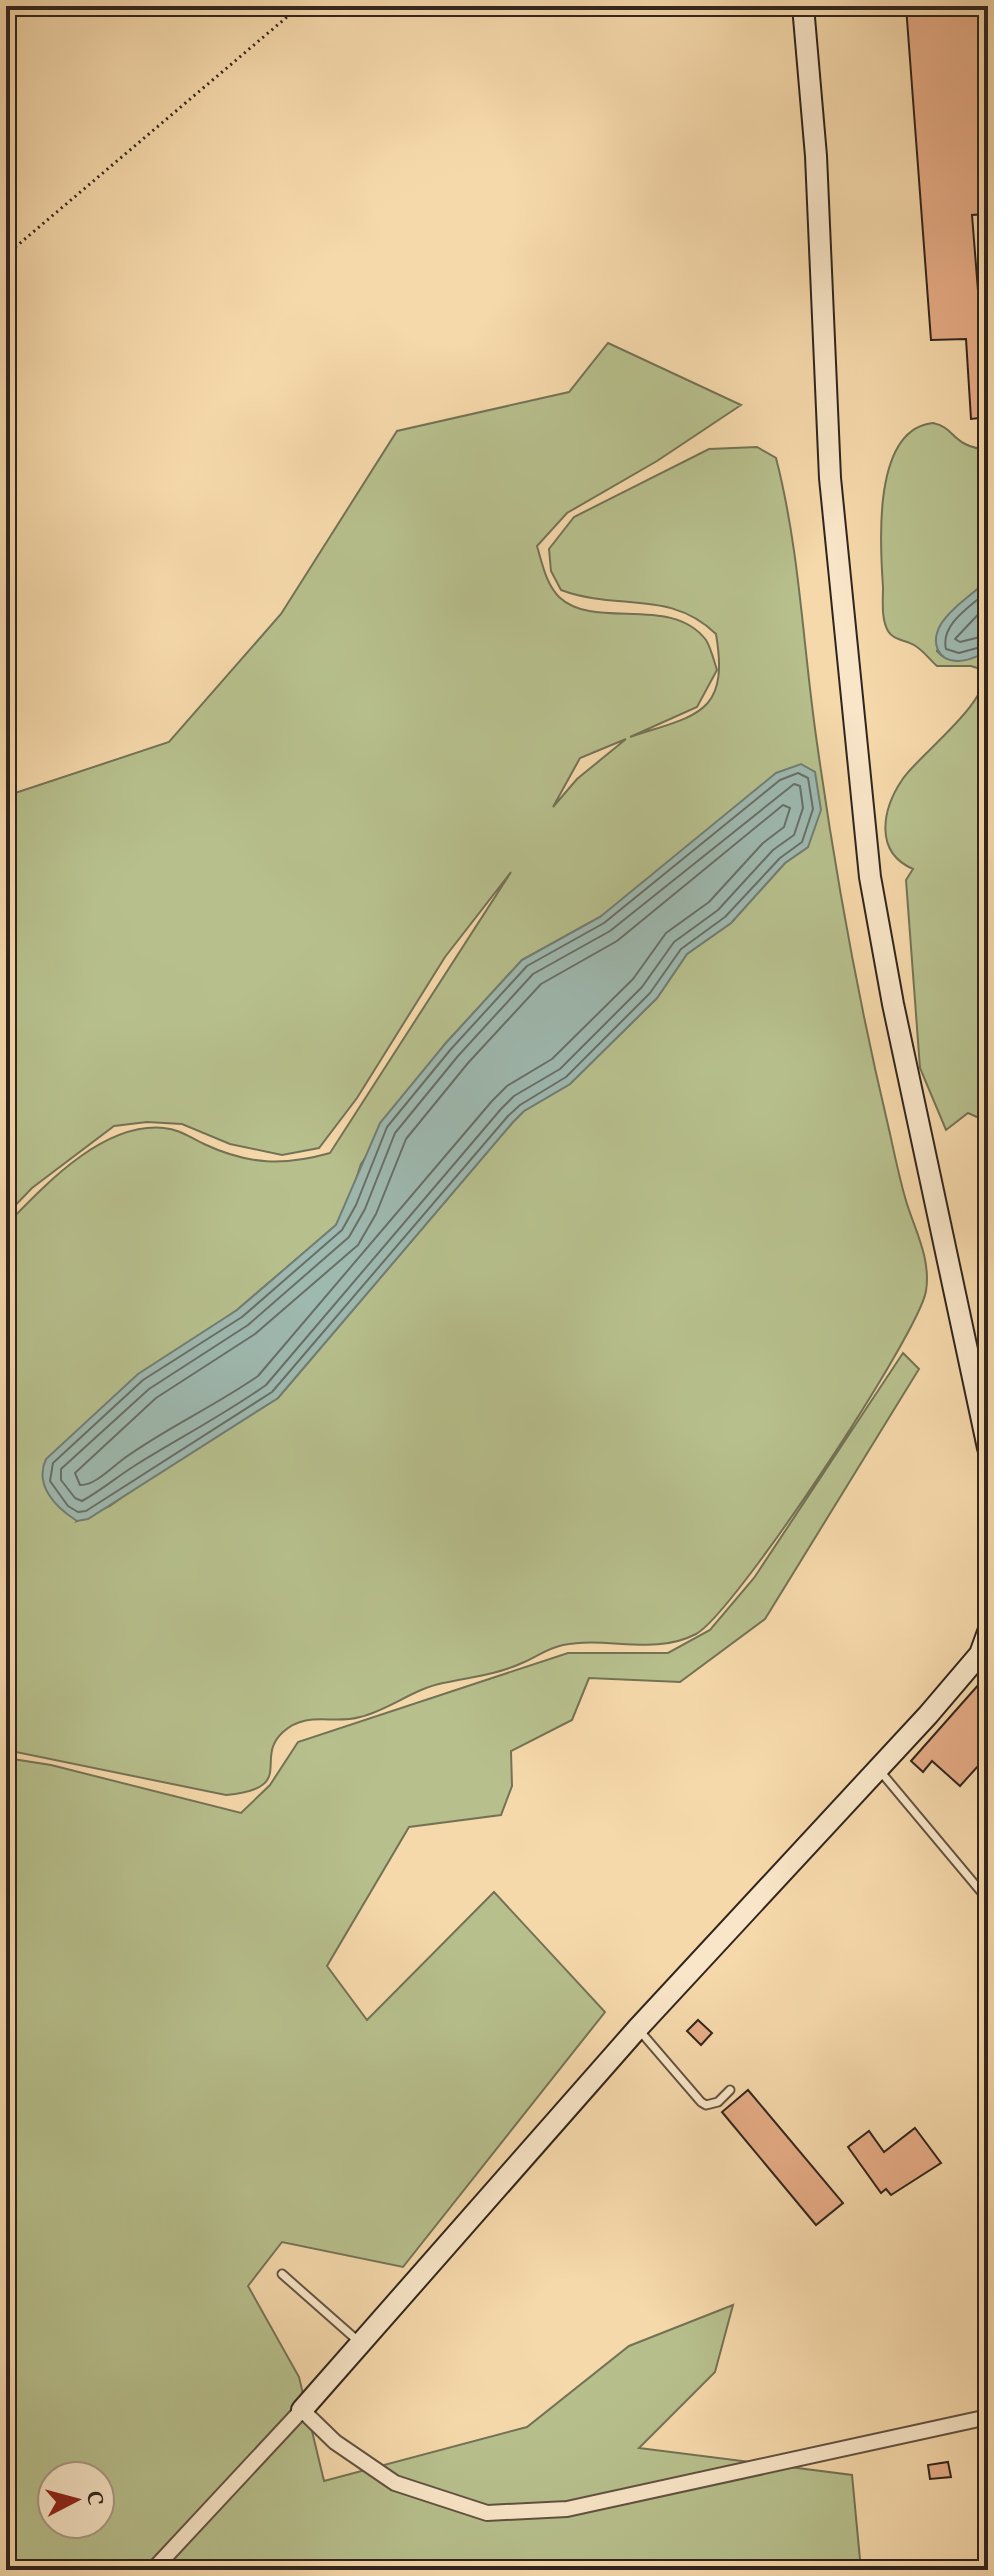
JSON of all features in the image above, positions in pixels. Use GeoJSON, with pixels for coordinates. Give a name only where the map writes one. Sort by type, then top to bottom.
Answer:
{"type":"FeatureCollection","features":[{"type":"Feature","properties":{"kind":"street"},"geometry":{"type":"LineString","coordinates":[[803,6],[816,156],[830,478],[870,877],[893,1004],[988,1448]]}},
{"type":"Feature","properties":{"kind":"street"},"geometry":{"type":"LineString","coordinates":[[153,2570],[302,2410],[637,2029],[879,1770],[980,1654],[988,1632]]}},
{"type":"Feature","properties":{"kind":"street"},"geometry":{"type":"LineString","coordinates":[[302,2410],[335,2442],[395,2483],[487,2513],[567,2509],[987,2417]]}},
{"type":"Feature","properties":{"kind":"lane"},"geometry":{"type":"LineString","coordinates":[[879,1770],[988,1900]]}},
{"type":"Feature","properties":{"kind":"lane"},"geometry":{"type":"LineString","coordinates":[[637,2029],[701,2102],[706,2105],[718,2102],[730,2090]]}},
{"type":"Feature","properties":{"kind":"lane"},"geometry":{"type":"LineString","coordinates":[[282,2274],[360,2343]]}},
{"type":"Feature","properties":{"kind":"lane"},"geometry":{"type":"LineString","coordinates":[[987,2417],[988,2434]]}},
{"type":"Feature","properties":{"kind":"path"},"geometry":{"type":"LineString","coordinates":[[6,255],[297,8]]}},
{"type":"Feature","properties":{"kind":"green space"},"geometry":{"type":"Polygon","coordinates":[[[608,343],[741,405],[657,461],[567,513],[537,546],[551,586],[559,597],[574,607],[592,612],[673,619],[691,626],[708,643],[717,670],[697,707],[630,737],[673,723],[703,708],[718,682],[716,634],[680,611],[561,590],[551,571],[549,549],[574,517],[709,449],[757,447],[776,458],[791,528],[817,743],[848,935],[899,1174],[926,1268],[926,1291],[916,1317],[860,1413],[784,1528],[717,1615],[696,1634],[664,1644],[563,1645],[502,1670],[432,1686],[360,1717],[311,1720],[292,1725],[275,1742],[268,1779],[261,1786],[248,1791],[226,1795],[6,1750],[6,1225],[77,1159],[119,1135],[141,1129],[175,1130],[220,1151],[252,1160],[297,1160],[330,1153],[511,872],[445,957],[357,1098],[319,1148],[282,1155],[230,1144],[182,1124],[147,1122],[114,1126],[32,1188],[6,1215],[6,796],[169,742],[281,614],[397,431],[569,392],[608,343]],[[626,739],[580,758],[553,807],[577,779],[626,739]],[[808,847],[600,917],[522,960],[445,1044],[361,1164],[349,1201],[336,1225],[237,1310],[193,1341],[77,1521],[110,1506],[146,1480],[278,1398],[513,1122],[524,1111],[570,1084],[657,998],[687,954],[731,923],[785,863],[808,847]]]}},
{"type":"Feature","properties":{"kind":"green space"},"geometry":{"type":"Polygon","coordinates":[[[933,423],[941,425],[967,445],[988,450],[988,580],[957,607],[937,651],[955,660],[988,652],[988,1122],[968,1113],[946,1130],[920,1068],[906,880],[913,869],[892,852],[885,829],[890,804],[902,780],[966,712],[983,682],[983,670],[971,666],[937,666],[918,647],[890,634],[884,621],[881,518],[890,466],[899,445],[913,430],[933,423]]]}},
{"type":"Feature","properties":{"kind":"green space"},"geometry":{"type":"Polygon","coordinates":[[[903,1353],[919,1369],[765,1619],[680,1682],[589,1678],[572,1720],[511,1751],[512,1786],[501,1815],[409,1827],[327,1966],[367,2020],[494,1892],[605,2012],[403,2267],[282,2242],[248,2286],[299,2377],[324,2481],[527,2427],[629,2346],[733,2305],[715,2372],[639,2448],[852,2475],[861,2570],[6,2570],[6,1758],[51,1765],[241,1813],[270,1785],[298,1742],[568,1653],[668,1653],[710,1630],[754,1578],[903,1353]]]}},
{"type":"Feature","properties":{"kind":"water"},"geometry":{"type":"Polygon","coordinates":[[[988,580],[988,652],[961,661],[944,657],[936,643],[941,624],[988,580]]]}},
{"type":"Feature","properties":{"kind":"water"},"geometry":{"type":"Polygon","coordinates":[[[801,764],[815,772],[821,810],[808,847],[785,863],[731,923],[687,954],[657,998],[570,1084],[524,1111],[513,1122],[278,1398],[88,1519],[77,1521],[54,1502],[43,1478],[46,1459],[138,1374],[237,1310],[336,1225],[380,1123],[445,1044],[522,960],[600,917],[776,773],[801,764]]]}},
{"type":"Feature","properties":{"kind":"building"},"geometry":{"type":"Polygon","coordinates":[[[906,6],[988,6],[988,214],[972,215],[988,417],[971,419],[966,339],[931,340],[906,6]]]}},
{"type":"Feature","properties":{"kind":"building"},"geometry":{"type":"Polygon","coordinates":[[[988,1674],[988,1755],[960,1786],[932,1761],[923,1772],[911,1761],[988,1674]]]}},
{"type":"Feature","properties":{"kind":"building"},"geometry":{"type":"Polygon","coordinates":[[[698,2020],[712,2033],[701,2045],[687,2031],[698,2020]]]}},
{"type":"Feature","properties":{"kind":"building"},"geometry":{"type":"Polygon","coordinates":[[[748,2090],[843,2203],[816,2225],[722,2112],[748,2090]]]}},
{"type":"Feature","properties":{"kind":"building"},"geometry":{"type":"Polygon","coordinates":[[[915,2128],[941,2163],[891,2195],[886,2189],[881,2193],[848,2147],[869,2131],[884,2152],[915,2128]]]}},
{"type":"Feature","properties":{"kind":"building"},"geometry":{"type":"Polygon","coordinates":[[[948,2462],[951,2477],[930,2479],[928,2465],[948,2462]]]}}]}
